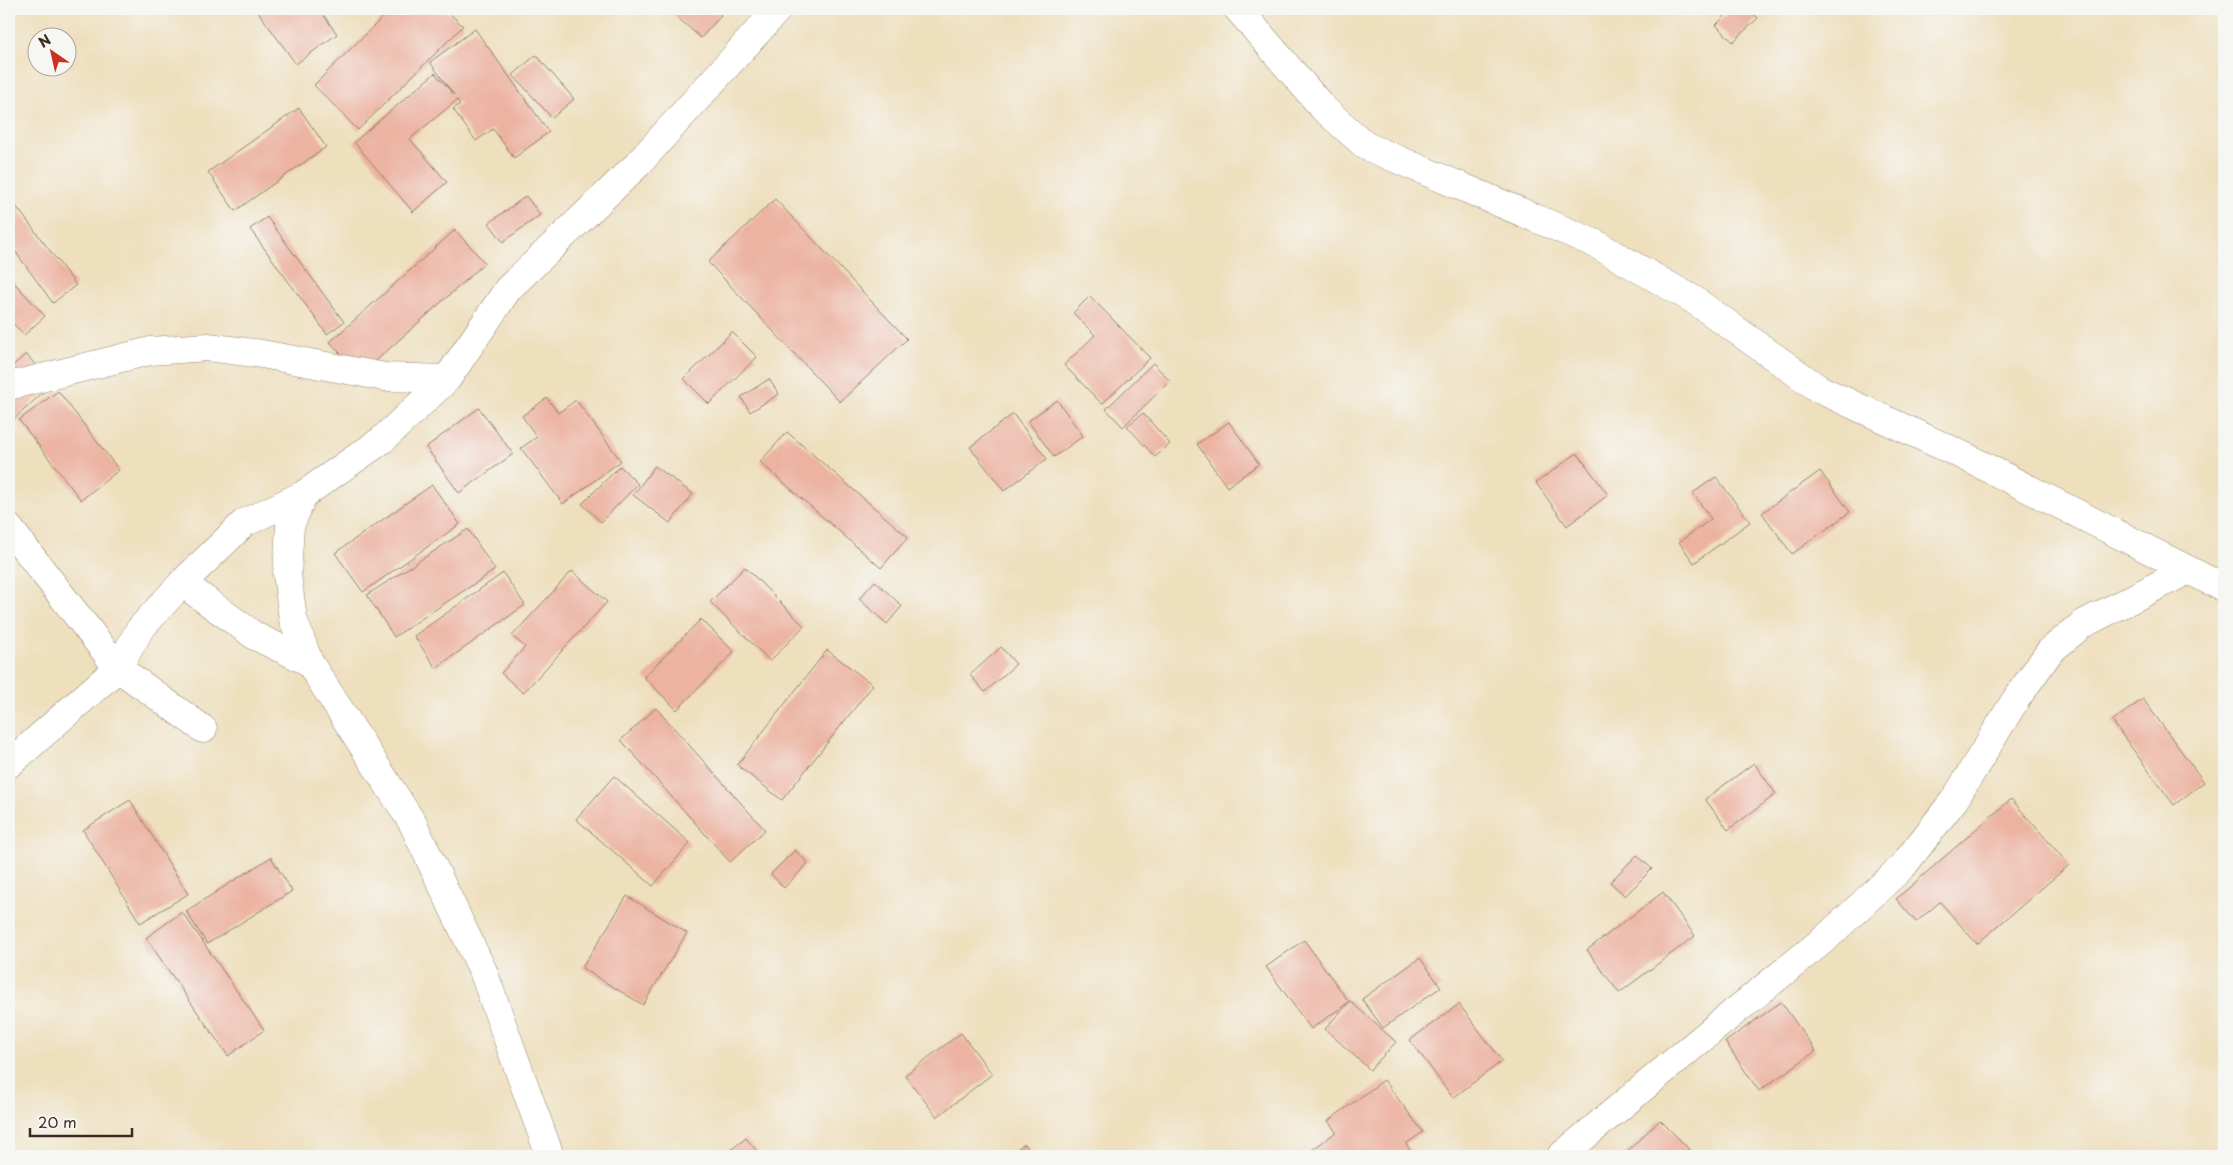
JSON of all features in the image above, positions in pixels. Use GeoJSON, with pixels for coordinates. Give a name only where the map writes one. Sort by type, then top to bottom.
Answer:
{"type":"FeatureCollection","features":[{"type":"Feature","properties":{"kind":"street"},"geometry":{"type":"LineString","coordinates":[[9,764],[118,668],[140,629],[182,583],[244,523],[303,494],[382,440],[446,379],[508,289],[638,164],[778,9]]}},
{"type":"Feature","properties":{"kind":"street"},"geometry":{"type":"LineString","coordinates":[[1238,9],[1323,108],[1366,146],[1594,243],[1694,300],[1819,389],[1964,456],[2224,588]]}},
{"type":"Feature","properties":{"kind":"street"},"geometry":{"type":"LineString","coordinates":[[9,386],[150,351],[208,347],[262,354],[385,377],[446,379]]}},
{"type":"Feature","properties":{"kind":"street"},"geometry":{"type":"LineString","coordinates":[[303,494],[290,526],[287,574],[293,619],[309,662],[412,822],[483,971],[550,1156]]}},
{"type":"Feature","properties":{"kind":"street"},"geometry":{"type":"LineString","coordinates":[[9,528],[118,668],[203,729]]}},
{"type":"Feature","properties":{"kind":"street"},"geometry":{"type":"LineString","coordinates":[[1561,1156],[1827,937],[1903,866],[1955,799],[2016,699],[2050,651],[2083,624],[2188,570]]}},
{"type":"Feature","properties":{"kind":"street"},"geometry":{"type":"LineString","coordinates":[[182,583],[254,636],[309,662]]}},
{"type":"Feature","properties":{"kind":"building"},"geometry":{"type":"Polygon","coordinates":[[[256,9],[319,9],[337,34],[296,64],[256,9]]]}},
{"type":"Feature","properties":{"kind":"building"},"geometry":{"type":"Polygon","coordinates":[[[391,9],[445,9],[463,26],[358,130],[314,85],[391,9]]]}},
{"type":"Feature","properties":{"kind":"building"},"geometry":{"type":"Polygon","coordinates":[[[668,9],[714,9],[721,15],[701,38],[668,9]]]}},
{"type":"Feature","properties":{"kind":"building"},"geometry":{"type":"Polygon","coordinates":[[[1732,9],[1749,9],[1758,18],[1733,42],[1716,25],[1732,9]]]}},
{"type":"Feature","properties":{"kind":"building"},"geometry":{"type":"Polygon","coordinates":[[[475,29],[549,132],[514,158],[493,129],[476,141],[453,109],[460,104],[457,100],[410,139],[447,182],[413,212],[354,142],[435,73],[454,95],[430,62],[475,29]]]}},
{"type":"Feature","properties":{"kind":"building"},"geometry":{"type":"Polygon","coordinates":[[[536,55],[574,99],[552,118],[513,75],[536,55]]]}},
{"type":"Feature","properties":{"kind":"building"},"geometry":{"type":"Polygon","coordinates":[[[299,108],[326,147],[235,211],[208,172],[299,108]]]}},
{"type":"Feature","properties":{"kind":"building"},"geometry":{"type":"Polygon","coordinates":[[[526,196],[540,215],[503,242],[489,223],[526,196]]]}},
{"type":"Feature","properties":{"kind":"building"},"geometry":{"type":"Polygon","coordinates":[[[9,197],[76,285],[53,303],[9,243],[9,197]]]}},
{"type":"Feature","properties":{"kind":"building"},"geometry":{"type":"Polygon","coordinates":[[[775,199],[907,339],[840,402],[708,262],[775,199]]]}},
{"type":"Feature","properties":{"kind":"building"},"geometry":{"type":"Polygon","coordinates":[[[267,217],[344,322],[327,334],[250,229],[267,217]]]}},
{"type":"Feature","properties":{"kind":"building"},"geometry":{"type":"Polygon","coordinates":[[[455,230],[485,263],[360,375],[330,342],[455,230]]]}},
{"type":"Feature","properties":{"kind":"building"},"geometry":{"type":"Polygon","coordinates":[[[9,277],[45,316],[24,335],[9,319],[9,277]]]}},
{"type":"Feature","properties":{"kind":"building"},"geometry":{"type":"Polygon","coordinates":[[[1090,296],[1150,358],[1102,404],[1064,365],[1095,335],[1073,313],[1090,296]]]}},
{"type":"Feature","properties":{"kind":"building"},"geometry":{"type":"Polygon","coordinates":[[[732,332],[757,357],[709,404],[684,379],[732,332]]]}},
{"type":"Feature","properties":{"kind":"building"},"geometry":{"type":"Polygon","coordinates":[[[26,354],[52,384],[11,422],[9,420],[9,369],[26,354]]]}},
{"type":"Feature","properties":{"kind":"building"},"geometry":{"type":"Polygon","coordinates":[[[1153,363],[1170,381],[1123,427],[1106,409],[1153,363]]]}},
{"type":"Feature","properties":{"kind":"building"},"geometry":{"type":"Polygon","coordinates":[[[769,379],[779,394],[750,412],[741,397],[769,379]]]}},
{"type":"Feature","properties":{"kind":"building"},"geometry":{"type":"Polygon","coordinates":[[[58,391],[119,470],[81,500],[19,420],[58,391]]]}},
{"type":"Feature","properties":{"kind":"building"},"geometry":{"type":"Polygon","coordinates":[[[547,398],[558,413],[576,400],[621,461],[563,504],[521,448],[537,437],[522,416],[547,398]]]}},
{"type":"Feature","properties":{"kind":"building"},"geometry":{"type":"Polygon","coordinates":[[[1057,400],[1083,436],[1054,457],[1028,421],[1057,400]]]}},
{"type":"Feature","properties":{"kind":"building"},"geometry":{"type":"Polygon","coordinates":[[[479,408],[513,454],[459,493],[426,447],[479,408]]]}},
{"type":"Feature","properties":{"kind":"building"},"geometry":{"type":"Polygon","coordinates":[[[1143,413],[1170,444],[1155,457],[1127,426],[1143,413]]]}},
{"type":"Feature","properties":{"kind":"building"},"geometry":{"type":"Polygon","coordinates":[[[1013,414],[1047,459],[1004,491],[970,447],[1013,414]]]}},
{"type":"Feature","properties":{"kind":"building"},"geometry":{"type":"Polygon","coordinates":[[[1229,422],[1259,464],[1227,487],[1197,444],[1229,422]]]}},
{"type":"Feature","properties":{"kind":"building"},"geometry":{"type":"Polygon","coordinates":[[[787,432],[908,537],[881,568],[760,462],[787,432]]]}},
{"type":"Feature","properties":{"kind":"building"},"geometry":{"type":"Polygon","coordinates":[[[1577,453],[1608,495],[1567,526],[1536,483],[1577,453]]]}},
{"type":"Feature","properties":{"kind":"building"},"geometry":{"type":"Polygon","coordinates":[[[620,466],[638,484],[601,522],[582,504],[620,466]]]}},
{"type":"Feature","properties":{"kind":"building"},"geometry":{"type":"Polygon","coordinates":[[[655,466],[693,494],[670,523],[633,495],[655,466]]]}},
{"type":"Feature","properties":{"kind":"building"},"geometry":{"type":"Polygon","coordinates":[[[1820,471],[1850,512],[1792,554],[1762,513],[1820,471]]]}},
{"type":"Feature","properties":{"kind":"building"},"geometry":{"type":"Polygon","coordinates":[[[1716,477],[1750,522],[1694,563],[1679,542],[1711,519],[1693,493],[1716,477]]]}},
{"type":"Feature","properties":{"kind":"building"},"geometry":{"type":"Polygon","coordinates":[[[432,485],[460,524],[363,592],[335,553],[432,485]]]}},
{"type":"Feature","properties":{"kind":"building"},"geometry":{"type":"Polygon","coordinates":[[[468,529],[495,570],[394,637],[367,595],[468,529]]]}},
{"type":"Feature","properties":{"kind":"building"},"geometry":{"type":"Polygon","coordinates":[[[745,567],[804,626],[770,661],[710,602],[745,567]]]}},
{"type":"Feature","properties":{"kind":"building"},"geometry":{"type":"Polygon","coordinates":[[[572,571],[607,602],[523,693],[501,673],[525,647],[512,636],[572,571]]]}},
{"type":"Feature","properties":{"kind":"building"},"geometry":{"type":"Polygon","coordinates":[[[503,573],[525,605],[436,668],[414,636],[503,573]]]}},
{"type":"Feature","properties":{"kind":"building"},"geometry":{"type":"Polygon","coordinates":[[[875,581],[902,606],[887,624],[859,599],[875,581]]]}},
{"type":"Feature","properties":{"kind":"building"},"geometry":{"type":"Polygon","coordinates":[[[701,619],[734,652],[677,710],[644,677],[701,619]]]}},
{"type":"Feature","properties":{"kind":"building"},"geometry":{"type":"Polygon","coordinates":[[[1001,647],[1016,664],[985,692],[970,675],[1001,647]]]}},
{"type":"Feature","properties":{"kind":"building"},"geometry":{"type":"Polygon","coordinates":[[[827,650],[873,685],[782,800],[737,765],[827,650]]]}},
{"type":"Feature","properties":{"kind":"building"},"geometry":{"type":"Polygon","coordinates":[[[2143,699],[2204,782],[2174,805],[2112,721],[2143,699]]]}},
{"type":"Feature","properties":{"kind":"building"},"geometry":{"type":"Polygon","coordinates":[[[656,708],[765,830],[730,862],[621,740],[656,708]]]}},
{"type":"Feature","properties":{"kind":"building"},"geometry":{"type":"Polygon","coordinates":[[[1754,763],[1776,794],[1728,830],[1705,799],[1754,763]]]}},
{"type":"Feature","properties":{"kind":"building"},"geometry":{"type":"Polygon","coordinates":[[[614,776],[690,843],[653,886],[576,819],[614,776]]]}},
{"type":"Feature","properties":{"kind":"building"},"geometry":{"type":"Polygon","coordinates":[[[2011,799],[2069,865],[1977,944],[1940,902],[1916,922],[1896,899],[2011,799]]]}},
{"type":"Feature","properties":{"kind":"building"},"geometry":{"type":"Polygon","coordinates":[[[130,800],[188,894],[140,923],[83,830],[130,800]]]}},
{"type":"Feature","properties":{"kind":"building"},"geometry":{"type":"Polygon","coordinates":[[[795,850],[808,863],[784,888],[771,874],[795,850]]]}},
{"type":"Feature","properties":{"kind":"building"},"geometry":{"type":"Polygon","coordinates":[[[1637,855],[1652,869],[1625,896],[1610,882],[1637,855]]]}},
{"type":"Feature","properties":{"kind":"building"},"geometry":{"type":"Polygon","coordinates":[[[271,857],[292,891],[207,944],[186,911],[271,857]]]}},
{"type":"Feature","properties":{"kind":"building"},"geometry":{"type":"Polygon","coordinates":[[[1663,892],[1695,936],[1619,993],[1587,950],[1663,892]]]}},
{"type":"Feature","properties":{"kind":"building"},"geometry":{"type":"Polygon","coordinates":[[[627,896],[687,933],[643,1005],[582,968],[627,896]]]}},
{"type":"Feature","properties":{"kind":"building"},"geometry":{"type":"Polygon","coordinates":[[[182,912],[264,1030],[228,1056],[146,938],[182,912]]]}},
{"type":"Feature","properties":{"kind":"building"},"geometry":{"type":"Polygon","coordinates":[[[1304,940],[1349,1002],[1311,1029],[1266,967],[1304,940]]]}},
{"type":"Feature","properties":{"kind":"building"},"geometry":{"type":"Polygon","coordinates":[[[1420,958],[1441,987],[1383,1028],[1362,999],[1420,958]]]}},
{"type":"Feature","properties":{"kind":"building"},"geometry":{"type":"Polygon","coordinates":[[[1350,1001],[1396,1042],[1370,1070],[1325,1029],[1350,1001]]]}},
{"type":"Feature","properties":{"kind":"building"},"geometry":{"type":"Polygon","coordinates":[[[1781,1002],[1816,1051],[1759,1091],[1725,1042],[1781,1002]]]}},
{"type":"Feature","properties":{"kind":"building"},"geometry":{"type":"Polygon","coordinates":[[[1459,1004],[1502,1061],[1453,1098],[1410,1040],[1459,1004]]]}},
{"type":"Feature","properties":{"kind":"building"},"geometry":{"type":"Polygon","coordinates":[[[961,1033],[992,1074],[937,1117],[905,1075],[961,1033]]]}},
{"type":"Feature","properties":{"kind":"building"},"geometry":{"type":"Polygon","coordinates":[[[1384,1080],[1423,1132],[1406,1144],[1414,1156],[1310,1156],[1308,1153],[1336,1132],[1328,1121],[1384,1080]]]}},
{"type":"Feature","properties":{"kind":"building"},"geometry":{"type":"Polygon","coordinates":[[[1660,1120],[1696,1156],[1622,1156],[1660,1120]]]}},
{"type":"Feature","properties":{"kind":"building"},"geometry":{"type":"Polygon","coordinates":[[[746,1138],[761,1156],[723,1156],[746,1138]]]}},
{"type":"Feature","properties":{"kind":"building"},"geometry":{"type":"Polygon","coordinates":[[[1024,1144],[1034,1156],[1008,1156],[1024,1144]]]}}]}
